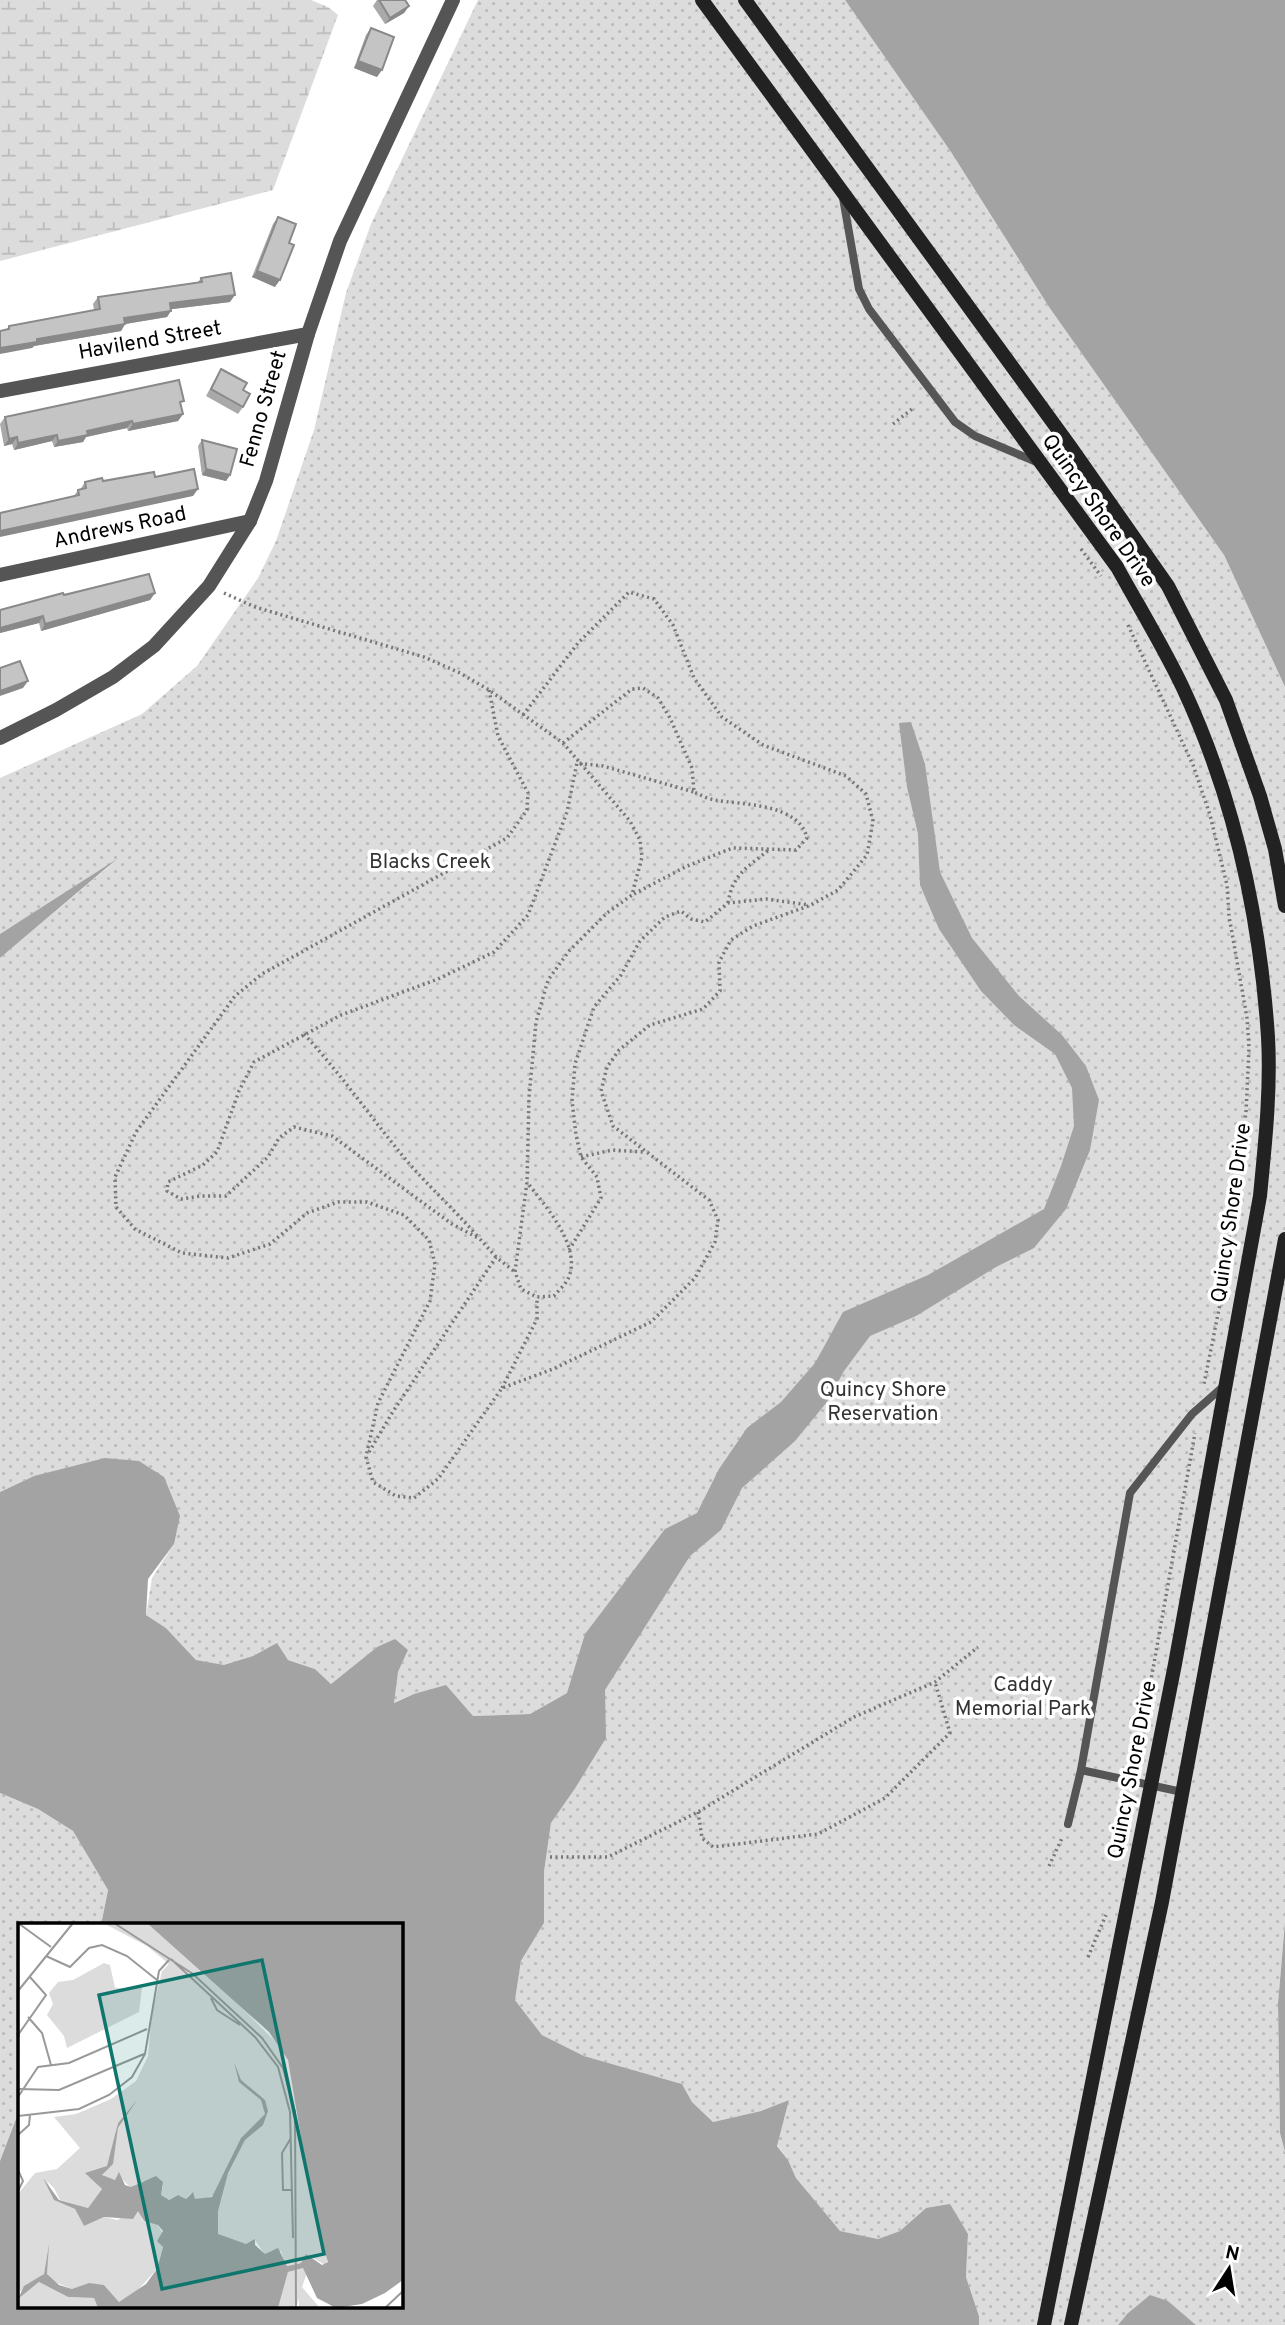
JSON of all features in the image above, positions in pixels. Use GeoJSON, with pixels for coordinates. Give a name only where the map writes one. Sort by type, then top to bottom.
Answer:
{"type":"FeatureCollection","features":[{"type":"Feature","properties":{"kind":"main road","name":"Quincy Shore Drive"},"geometry":{"type":"LineString","coordinates":[[702,0],[1116,567],[1184,689],[1222,789],[1236,835],[1256,933],[1268,1038],[1265,1148],[1259,1196],[1151,1786],[1044,2325]]}},
{"type":"Feature","properties":{"kind":"main road","name":"Quincy Shore Drive"},"geometry":{"type":"LineString","coordinates":[[745,0],[1116,510],[1167,586],[1226,699],[1260,796],[1275,849],[1285,906]]}},
{"type":"Feature","properties":{"kind":"main road"},"geometry":{"type":"LineString","coordinates":[[1071,2325],[1162,1902],[1285,1239]]}},
{"type":"Feature","properties":{"kind":"street","name":"Fenno Street"},"geometry":{"type":"LineString","coordinates":[[0,738],[113,677],[154,646],[209,586],[250,521],[266,481],[308,334],[340,241],[453,0]]}},
{"type":"Feature","properties":{"kind":"street","name":"Havilend Street"},"geometry":{"type":"LineString","coordinates":[[0,391],[308,334]]}},
{"type":"Feature","properties":{"kind":"street","name":"Andrews Road"},"geometry":{"type":"LineString","coordinates":[[0,576],[250,521]]}},
{"type":"Feature","properties":{"kind":"lane"},"geometry":{"type":"LineString","coordinates":[[842,191],[859,289],[869,309],[955,422],[975,436],[1042,465]]}},
{"type":"Feature","properties":{"kind":"lane"},"geometry":{"type":"LineString","coordinates":[[1068,1824],[1081,1770],[1130,1493],[1199,1407],[1226,1384]]}},
{"type":"Feature","properties":{"kind":"lane"},"geometry":{"type":"LineString","coordinates":[[1081,1770],[1182,1792]]}},
{"type":"Feature","properties":{"kind":"path"},"geometry":{"type":"LineString","coordinates":[[893,424],[912,408]]}},
{"type":"Feature","properties":{"kind":"path"},"geometry":{"type":"LineString","coordinates":[[1077,540],[1088,561],[1103,579]]}},
{"type":"Feature","properties":{"kind":"path"},"geometry":{"type":"LineString","coordinates":[[209,586],[255,607],[424,657],[489,690],[563,743],[577,763],[630,821],[640,840],[642,857],[632,895]]}},
{"type":"Feature","properties":{"kind":"path"},"geometry":{"type":"LineString","coordinates":[[502,1388],[553,1369],[651,1322],[695,1278],[715,1242],[718,1220],[709,1200],[613,1126],[601,1091],[607,1067],[619,1050],[650,1025],[703,1009],[720,991],[719,962],[731,940],[753,926],[811,905],[838,890],[867,855],[873,821],[866,794],[846,776],[763,745],[722,717],[694,678],[673,625],[654,599],[629,592],[579,643],[523,715]]}},
{"type":"Feature","properties":{"kind":"path"},"geometry":{"type":"LineString","coordinates":[[1126,620],[1193,765],[1210,815],[1227,885],[1229,916],[1247,1018],[1249,1048],[1246,1112],[1220,1304],[1199,1407],[1133,1782]]}},
{"type":"Feature","properties":{"kind":"path"},"geometry":{"type":"LineString","coordinates":[[563,743],[632,689],[643,688],[659,698],[670,718],[692,768],[694,792]]}},
{"type":"Feature","properties":{"kind":"path"},"geometry":{"type":"LineString","coordinates":[[489,690],[498,736],[528,793],[527,810],[507,838],[262,974],[235,996],[136,1132],[115,1177],[116,1207],[135,1229],[182,1253],[228,1258],[270,1244],[307,1213],[338,1202],[367,1202],[404,1215],[429,1240],[435,1264],[430,1301],[379,1403],[366,1457],[373,1482],[396,1496],[414,1498],[438,1479],[502,1388],[537,1319],[537,1297]]}},
{"type":"Feature","properties":{"kind":"path"},"geometry":{"type":"LineString","coordinates":[[527,1182],[558,1224],[572,1257],[568,1279],[554,1296],[537,1297],[521,1289],[515,1272],[527,1182],[529,1097],[537,1022],[548,980],[569,951],[607,913],[632,895],[714,854],[733,848],[796,850],[807,838],[805,829],[798,821],[782,812],[745,802],[713,800],[603,766],[577,763]]}},
{"type":"Feature","properties":{"kind":"path"},"geometry":{"type":"LineString","coordinates":[[480,1239],[452,1224],[332,1136],[294,1127],[279,1138],[268,1157],[226,1196],[181,1199],[167,1191],[168,1182],[203,1165],[217,1152],[239,1091],[254,1062],[341,1015],[438,979],[494,952],[528,915],[566,812],[577,763]]}},
{"type":"Feature","properties":{"kind":"path"},"geometry":{"type":"LineString","coordinates":[[729,903],[731,887],[740,874],[770,848]]}},
{"type":"Feature","properties":{"kind":"path"},"geometry":{"type":"LineString","coordinates":[[569,1250],[601,1198],[597,1177],[581,1157],[572,1101],[575,1064],[594,1007],[621,975],[640,941],[665,916],[681,911],[691,919],[705,922],[729,903],[766,899],[811,905]]}},
{"type":"Feature","properties":{"kind":"path"},"geometry":{"type":"LineString","coordinates":[[304,1034],[335,1068],[370,1117],[410,1164],[496,1256],[515,1272]]}},
{"type":"Feature","properties":{"kind":"path"},"geometry":{"type":"LineString","coordinates":[[581,1157],[612,1150],[647,1152]]}},
{"type":"Feature","properties":{"kind":"path"},"geometry":{"type":"LineString","coordinates":[[366,1457],[496,1256]]}},
{"type":"Feature","properties":{"kind":"path"},"geometry":{"type":"LineString","coordinates":[[550,1857],[608,1857],[698,1812],[853,1717],[935,1682],[978,1647]]}},
{"type":"Feature","properties":{"kind":"path"},"geometry":{"type":"LineString","coordinates":[[698,1812],[702,1838],[713,1847],[818,1834],[885,1798],[950,1733],[935,1682]]}},
{"type":"Feature","properties":{"kind":"path"},"geometry":{"type":"LineString","coordinates":[[1049,1866],[1068,1824]]}},
{"type":"Feature","properties":{"kind":"path"},"geometry":{"type":"LineString","coordinates":[[1088,1957],[1102,1930],[1110,1903]]}},
{"type":"Feature","properties":{"kind":"green space"},"geometry":{"type":"Polygon","coordinates":[[[0,0],[311,0],[328,7],[338,15],[273,190],[0,261],[0,0]]]}},
{"type":"Feature","properties":{"kind":"green space","name":"Quincy Shore Reservation"},"geometry":{"type":"Polygon","coordinates":[[[478,0],[845,0],[951,152],[1049,307],[1224,555],[1285,687],[1285,1922],[1278,2003],[1280,2133],[1285,2152],[1285,2325],[1196,2325],[1168,2301],[1127,2314],[1118,2325],[979,2325],[979,2316],[966,2277],[968,2234],[926,2208],[900,2231],[878,2239],[839,2231],[796,2178],[777,2145],[789,2100],[761,2111],[713,2122],[692,2102],[682,2084],[584,2056],[542,2035],[515,2000],[521,1961],[544,1923],[544,1872],[551,1823],[574,1790],[567,1693],[530,1714],[473,1716],[414,1694],[393,1703],[398,1672],[408,1650],[377,1647],[331,1684],[315,1669],[288,1660],[277,1644],[224,1666],[196,1660],[166,1628],[146,1615],[152,1578],[174,1544],[34,1476],[0,1492],[0,958],[112,864],[0,934],[0,778],[142,714],[197,666],[258,578],[276,541],[314,430],[346,293],[371,224],[478,0]]]}},
{"type":"Feature","properties":{"kind":"green space"},"geometry":{"type":"Polygon","coordinates":[[[0,1793],[38,1809],[73,1831],[108,1890],[100,1923],[18,1923],[18,2114],[0,2161],[0,1793]]]}},
{"type":"Feature","properties":{"kind":"shaded area"},"geometry":{"type":"Polygon","coordinates":[[[845,0],[1285,0],[1285,687],[1224,555],[1049,307],[951,152],[845,0]]]}},
{"type":"Feature","properties":{"kind":"shaded area"},"geometry":{"type":"Polygon","coordinates":[[[911,722],[925,764],[940,872],[972,938],[1019,996],[1062,1035],[1086,1066],[1099,1100],[1090,1150],[1066,1209],[1034,1248],[996,1267],[916,1316],[870,1336],[844,1371],[827,1402],[795,1441],[742,1488],[721,1530],[690,1556],[605,1690],[606,1738],[551,1823],[544,1872],[544,1923],[521,1961],[515,2000],[542,2035],[584,2056],[682,2084],[692,2102],[713,2122],[761,2111],[789,2100],[777,2146],[788,2160],[796,2178],[840,2231],[878,2239],[900,2231],[926,2208],[950,2204],[968,2234],[966,2277],[979,2316],[979,2325],[0,2325],[0,2161],[18,2114],[18,2308],[402,2308],[402,1923],[100,1923],[108,1890],[73,1831],[38,1809],[0,1793],[0,1492],[34,1476],[105,1458],[139,1461],[164,1477],[180,1516],[174,1544],[148,1579],[146,1615],[166,1628],[196,1660],[224,1665],[253,1656],[277,1643],[288,1660],[315,1669],[331,1684],[377,1647],[395,1639],[408,1650],[398,1672],[394,1703],[446,1685],[473,1716],[530,1714],[567,1693],[585,1634],[665,1529],[697,1513],[719,1469],[747,1428],[781,1402],[815,1363],[843,1312],[928,1275],[1044,1209],[1061,1166],[1074,1126],[1072,1088],[1055,1054],[1014,1025],[981,991],[939,929],[920,885],[918,834],[907,787],[899,723],[911,722]]]}},
{"type":"Feature","properties":{"kind":"shaded area"},"geometry":{"type":"Polygon","coordinates":[[[117,859],[0,958],[0,934],[117,859]]]}},
{"type":"Feature","properties":{"kind":"shaded area"},"geometry":{"type":"Polygon","coordinates":[[[1285,1922],[1285,2152],[1280,2133],[1278,2003],[1285,1922]]]}},
{"type":"Feature","properties":{"kind":"shaded area"},"geometry":{"type":"Polygon","coordinates":[[[1150,2295],[1168,2301],[1196,2325],[1118,2325],[1150,2295]]]}},
{"type":"Feature","properties":{"kind":"building"},"geometry":{"type":"Polygon","coordinates":[[[379,0],[405,0],[409,6],[390,18],[379,0]]]}},
{"type":"Feature","properties":{"kind":"building"},"geometry":{"type":"Polygon","coordinates":[[[371,28],[394,37],[382,70],[358,61],[371,28]]]}},
{"type":"Feature","properties":{"kind":"building"},"geometry":{"type":"Polygon","coordinates":[[[278,217],[296,224],[289,243],[294,245],[280,280],[257,271],[278,217]]]}},
{"type":"Feature","properties":{"kind":"building"},"geometry":{"type":"Polygon","coordinates":[[[231,273],[235,295],[170,303],[171,311],[124,318],[125,324],[0,348],[0,331],[9,329],[9,326],[100,309],[98,297],[202,282],[201,278],[231,273]]]}},
{"type":"Feature","properties":{"kind":"building"},"geometry":{"type":"Polygon","coordinates":[[[221,369],[247,383],[243,390],[250,394],[243,407],[211,389],[221,369]]]}},
{"type":"Feature","properties":{"kind":"building"},"geometry":{"type":"Polygon","coordinates":[[[179,380],[184,401],[180,402],[183,414],[133,424],[132,421],[58,441],[57,435],[18,443],[17,437],[9,439],[5,417],[179,380]]]}},
{"type":"Feature","properties":{"kind":"building"},"geometry":{"type":"Polygon","coordinates":[[[202,440],[237,449],[230,475],[206,469],[202,440]]]}},
{"type":"Feature","properties":{"kind":"building"},"geometry":{"type":"Polygon","coordinates":[[[194,469],[198,489],[0,531],[0,513],[79,495],[78,490],[86,488],[85,482],[154,472],[155,477],[194,469]]]}},
{"type":"Feature","properties":{"kind":"building"},"geometry":{"type":"Polygon","coordinates":[[[149,574],[155,593],[45,624],[43,616],[0,628],[0,610],[149,574]]]}},
{"type":"Feature","properties":{"kind":"building"},"geometry":{"type":"Polygon","coordinates":[[[20,661],[28,681],[0,691],[0,668],[20,661]]]}},
{"type":"Feature","properties":{"kind":"park label","name":"Blacks Creek"},"geometry":{"type":"Point","coordinates":[430,862]}},
{"type":"Feature","properties":{"kind":"park label","name":"Caddy Memorial Park"},"geometry":{"type":"Point","coordinates":[1023,1697]}}]}
